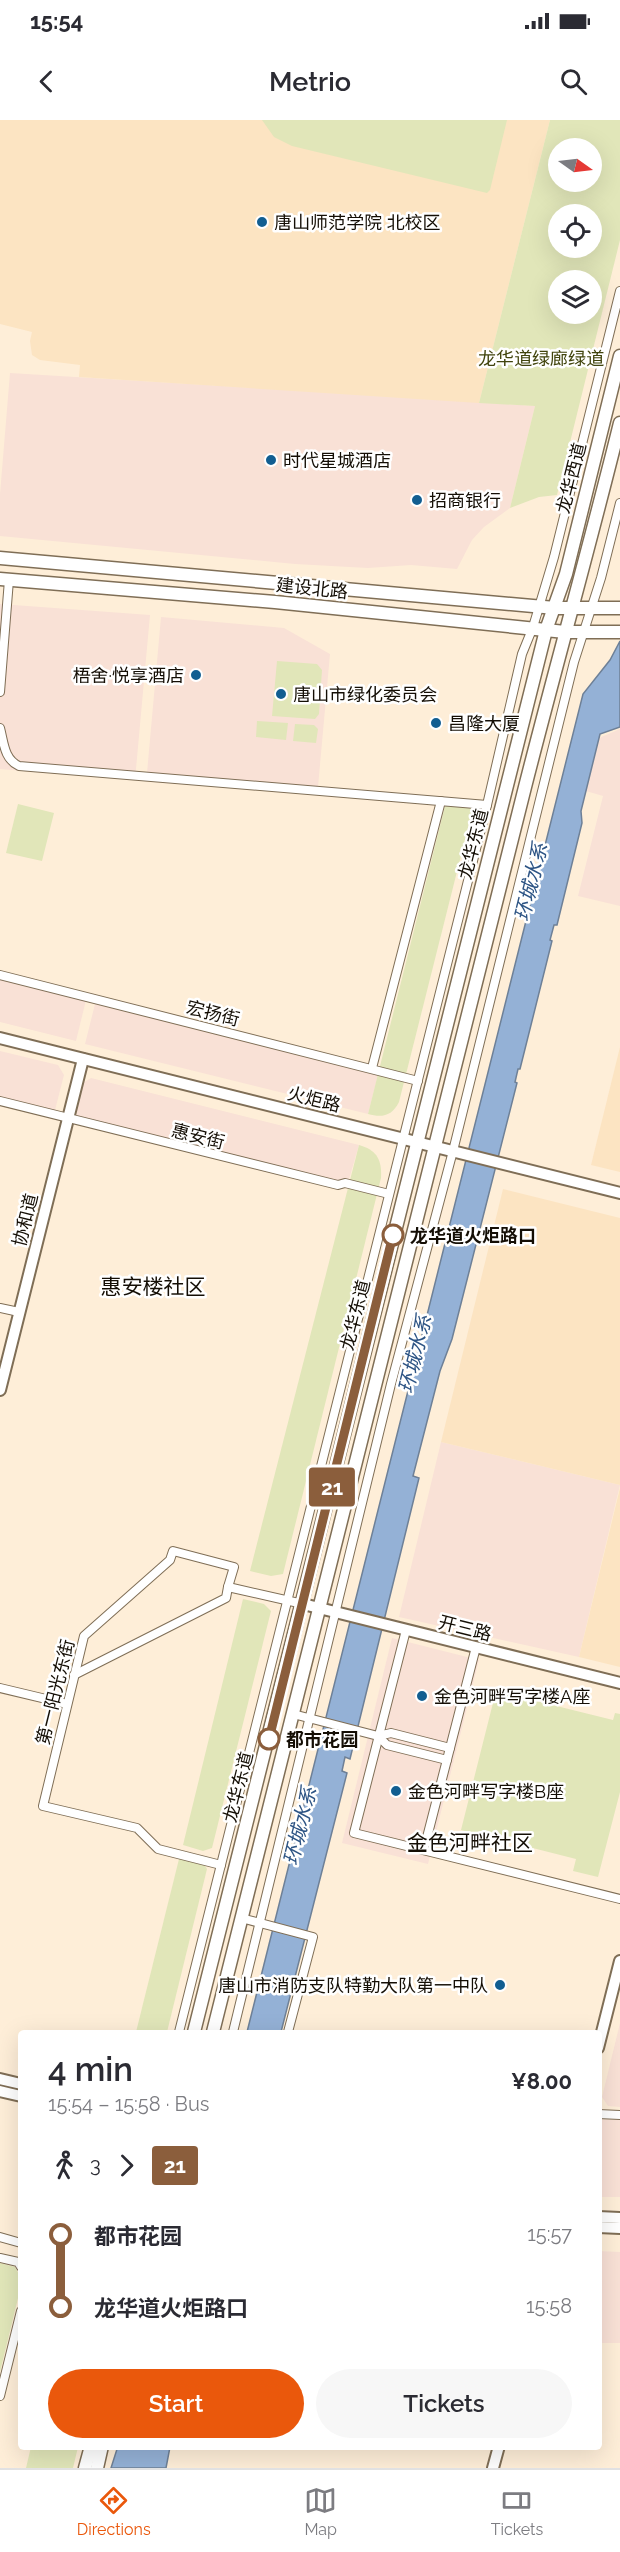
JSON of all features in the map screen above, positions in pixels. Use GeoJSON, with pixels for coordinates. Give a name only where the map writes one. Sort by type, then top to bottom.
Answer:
{"type":"FeatureCollection","features":[{"type":"Feature","properties":{"kind":"main road","name":"龙华西道"},"geometry":{"type":"LineString","coordinates":[[555,608],[566,574],[620,356]]}},
{"type":"Feature","properties":{"kind":"main road","name":"龙华西道"},"geometry":{"type":"LineString","coordinates":[[574,608],[620,423]]}},
{"type":"Feature","properties":{"kind":"main road","name":"建设北路"},"geometry":{"type":"LineString","coordinates":[[0,558],[555,608],[619,608]]}},
{"type":"Feature","properties":{"kind":"main road","name":"建设北路"},"geometry":{"type":"LineString","coordinates":[[5,580],[158,591],[565,632],[616,632]]}},
{"type":"Feature","properties":{"kind":"main road","name":"龙华东道"},"geometry":{"type":"LineString","coordinates":[[195,2030],[303,1604],[416,1142],[546,630],[555,608]]}},
{"type":"Feature","properties":{"kind":"main road","name":"龙华东道"},"geometry":{"type":"LineString","coordinates":[[213,2030],[565,632],[574,608]]}},
{"type":"Feature","properties":{"kind":"main road"},"geometry":{"type":"LineString","coordinates":[[85,2468],[90,2450]]}},
{"type":"Feature","properties":{"kind":"main road"},"geometry":{"type":"LineString","coordinates":[[97,2468],[101,2450]]}},
{"type":"Feature","properties":{"kind":"street"},"geometry":{"type":"LineString","coordinates":[[180,2030],[487,805],[522,654],[540,606],[620,291]]}},
{"type":"Feature","properties":{"kind":"street"},"geometry":{"type":"LineString","coordinates":[[233,2030],[392,1384],[584,632],[602,578],[620,503]]}},
{"type":"Feature","properties":{"kind":"street"},"geometry":{"type":"LineString","coordinates":[[0,692],[5,580]]}},
{"type":"Feature","properties":{"kind":"street"},"geometry":{"type":"LineString","coordinates":[[0,728],[10,762],[19,766],[487,805]]}},
{"type":"Feature","properties":{"kind":"street"},"geometry":{"type":"LineString","coordinates":[[372,1068],[441,801]]}},
{"type":"Feature","properties":{"kind":"street","name":"宏扬街"},"geometry":{"type":"LineString","coordinates":[[0,975],[418,1081]]}},
{"type":"Feature","properties":{"kind":"street","name":"火炬路"},"geometry":{"type":"LineString","coordinates":[[0,1038],[620,1193]]}},
{"type":"Feature","properties":{"kind":"street","name":"协和道"},"geometry":{"type":"LineString","coordinates":[[0,1390],[83,1059]]}},
{"type":"Feature","properties":{"kind":"street","name":"惠安街"},"geometry":{"type":"LineString","coordinates":[[0,1101],[338,1185],[345,1183],[389,1194]]}},
{"type":"Feature","properties":{"kind":"street"},"geometry":{"type":"LineString","coordinates":[[0,1308],[19,1312]]}},
{"type":"Feature","properties":{"kind":"street","name":"第一阳光东街"},"geometry":{"type":"LineString","coordinates":[[221,1864],[158,1849],[137,1828],[43,1806],[84,1636],[170,1560],[173,1551],[234,1567],[228,1587]]}},
{"type":"Feature","properties":{"kind":"street"},"geometry":{"type":"LineString","coordinates":[[74,1675],[226,1598],[228,1587],[303,1604]]}},
{"type":"Feature","properties":{"kind":"street","name":"开三路"},"geometry":{"type":"LineString","coordinates":[[303,1604],[620,1683]]}},
{"type":"Feature","properties":{"kind":"street"},"geometry":{"type":"LineString","coordinates":[[406,1630],[354,1833],[620,1899]]}},
{"type":"Feature","properties":{"kind":"street"},"geometry":{"type":"LineString","coordinates":[[424,1849],[476,1647]]}},
{"type":"Feature","properties":{"kind":"street"},"geometry":{"type":"LineString","coordinates":[[0,1688],[67,1704]]}},
{"type":"Feature","properties":{"kind":"street"},"geometry":{"type":"LineString","coordinates":[[293,1714],[378,1736],[391,1733],[450,1748]]}},
{"type":"Feature","properties":{"kind":"street"},"geometry":{"type":"LineString","coordinates":[[378,1736],[387,1745],[447,1760]]}},
{"type":"Feature","properties":{"kind":"street"},"geometry":{"type":"LineString","coordinates":[[241,1918],[313,1937],[289,2030]]}},
{"type":"Feature","properties":{"kind":"street"},"geometry":{"type":"LineString","coordinates":[[602,2032],[620,1961]]}},
{"type":"Feature","properties":{"kind":"street"},"geometry":{"type":"LineString","coordinates":[[0,2079],[18,2083]]}},
{"type":"Feature","properties":{"kind":"street"},"geometry":{"type":"LineString","coordinates":[[0,2091],[18,2095]]}},
{"type":"Feature","properties":{"kind":"street"},"geometry":{"type":"LineString","coordinates":[[602,2114],[620,2115]]}},
{"type":"Feature","properties":{"kind":"street"},"geometry":{"type":"LineString","coordinates":[[602,2217],[620,2218]]}},
{"type":"Feature","properties":{"kind":"street"},"geometry":{"type":"LineString","coordinates":[[602,2227],[620,2228]]}},
{"type":"Feature","properties":{"kind":"street"},"geometry":{"type":"LineString","coordinates":[[0,2237],[18,2242]]}},
{"type":"Feature","properties":{"kind":"street"},"geometry":{"type":"LineString","coordinates":[[0,2258],[18,2262]]}},
{"type":"Feature","properties":{"kind":"street"},"geometry":{"type":"LineString","coordinates":[[0,2396],[18,2323]]}},
{"type":"Feature","properties":{"kind":"street"},"geometry":{"type":"LineString","coordinates":[[494,2468],[498,2450]]}},
{"type":"Feature","properties":{"kind":"shaded area","name":"唐山师范学院 北校区"},"geometry":{"type":"Polygon","coordinates":[[[0,120],[550,120],[479,403],[79,377],[80,365],[40,360],[32,355],[30,341],[32,332],[0,324],[0,120]]]}},
{"type":"Feature","properties":{"kind":"shaded area"},"geometry":{"type":"Polygon","coordinates":[[[10,373],[535,406],[510,508],[484,527],[472,540],[457,569],[411,565],[368,568],[295,564],[0,536],[0,494],[10,373]]]}},
{"type":"Feature","properties":{"kind":"shaded area"},"geometry":{"type":"Polygon","coordinates":[[[0,604],[150,615],[135,780],[0,769],[0,604]]]}},
{"type":"Feature","properties":{"kind":"shaded area"},"geometry":{"type":"Polygon","coordinates":[[[161,617],[284,628],[330,654],[318,787],[147,773],[161,617]]]}},
{"type":"Feature","properties":{"kind":"shaded area"},"geometry":{"type":"Polygon","coordinates":[[[620,729],[620,906],[578,896],[603,796],[586,791],[599,738],[620,729]]]}},
{"type":"Feature","properties":{"kind":"shaded area"},"geometry":{"type":"Polygon","coordinates":[[[0,979],[86,1000],[76,1041],[0,1022],[0,979]]]}},
{"type":"Feature","properties":{"kind":"shaded area"},"geometry":{"type":"Polygon","coordinates":[[[95,1004],[378,1075],[368,1114],[85,1044],[95,1004]]]}},
{"type":"Feature","properties":{"kind":"shaded area"},"geometry":{"type":"Polygon","coordinates":[[[620,1047],[620,1172],[591,1165],[620,1047]]]}},
{"type":"Feature","properties":{"kind":"shaded area"},"geometry":{"type":"Polygon","coordinates":[[[0,1051],[58,1065],[64,1075],[54,1114],[0,1101],[0,1051]]]}},
{"type":"Feature","properties":{"kind":"shaded area"},"geometry":{"type":"Polygon","coordinates":[[[91,1078],[359,1145],[347,1186],[70,1118],[78,1086],[91,1078]]]}},
{"type":"Feature","properties":{"kind":"shaded area"},"geometry":{"type":"Polygon","coordinates":[[[503,1189],[620,1218],[620,1485],[441,1442],[503,1189]]]}},
{"type":"Feature","properties":{"kind":"shaded area"},"geometry":{"type":"Polygon","coordinates":[[[441,1442],[620,1485],[579,1657],[399,1617],[441,1442]]]}},
{"type":"Feature","properties":{"kind":"shaded area"},"geometry":{"type":"Polygon","coordinates":[[[620,1488],[620,1667],[579,1657],[620,1488]]]}},
{"type":"Feature","properties":{"kind":"shaded area"},"geometry":{"type":"Polygon","coordinates":[[[392,1638],[479,1660],[428,1864],[342,1843],[392,1638]]]}},
{"type":"Feature","properties":{"kind":"shaded area"},"geometry":{"type":"Polygon","coordinates":[[[620,2023],[620,2107],[608,2106],[602,2097],[620,2023]]]}},
{"type":"Feature","properties":{"kind":"shaded area"},"geometry":{"type":"Polygon","coordinates":[[[602,2119],[620,2120],[620,2197],[602,2197],[602,2119]]]}},
{"type":"Feature","properties":{"kind":"shaded area"},"geometry":{"type":"Polygon","coordinates":[[[602,2251],[620,2252],[620,2343],[602,2343],[602,2251]]]}},
{"type":"Feature","properties":{"kind":"green space"},"geometry":{"type":"Polygon","coordinates":[[[262,120],[507,120],[490,190],[487,193],[292,146],[274,137],[262,120]]]}},
{"type":"Feature","properties":{"kind":"green space","name":"龙华道绿廊绿道"},"geometry":{"type":"Polygon","coordinates":[[[550,120],[620,120],[620,240],[602,313],[602,270],[548,270],[548,324],[599,324],[557,495],[539,497],[510,508],[535,406],[479,403],[550,120]]]}},
{"type":"Feature","properties":{"kind":"green space"},"geometry":{"type":"Polygon","coordinates":[[[277,661],[317,664],[322,670],[319,714],[315,719],[272,716],[277,661]]]}},
{"type":"Feature","properties":{"kind":"green space"},"geometry":{"type":"Polygon","coordinates":[[[257,721],[288,723],[286,740],[256,737],[257,721]]]}},
{"type":"Feature","properties":{"kind":"green space"},"geometry":{"type":"Polygon","coordinates":[[[295,724],[314,725],[318,729],[316,743],[293,741],[295,724]]]}},
{"type":"Feature","properties":{"kind":"green space"},"geometry":{"type":"Polygon","coordinates":[[[18,804],[54,813],[42,861],[6,853],[18,804]]]}},
{"type":"Feature","properties":{"kind":"green space"},"geometry":{"type":"Polygon","coordinates":[[[445,806],[473,808],[399,1102],[386,1115],[368,1114],[445,806]]]}},
{"type":"Feature","properties":{"kind":"green space"},"geometry":{"type":"Polygon","coordinates":[[[359,1145],[370,1150],[377,1157],[381,1166],[381,1178],[283,1574],[271,1576],[250,1571],[359,1145]]]}},
{"type":"Feature","properties":{"kind":"green space"},"geometry":{"type":"Polygon","coordinates":[[[243,1599],[264,1604],[271,1611],[212,1848],[203,1851],[183,1845],[243,1599]]]}},
{"type":"Feature","properties":{"kind":"green space"},"geometry":{"type":"Polygon","coordinates":[[[496,1691],[613,1720],[615,1713],[620,1714],[620,1792],[598,1877],[573,1871],[576,1859],[461,1830],[496,1691]]]}},
{"type":"Feature","properties":{"kind":"green space"},"geometry":{"type":"Polygon","coordinates":[[[180,1855],[202,1861],[207,1869],[167,2030],[136,2030],[180,1855]]]}},
{"type":"Feature","properties":{"kind":"green space"},"geometry":{"type":"Polygon","coordinates":[[[0,2263],[15,2267],[18,2272],[18,2298],[0,2372],[0,2263]]]}},
{"type":"Feature","properties":{"kind":"green space"},"geometry":{"type":"Polygon","coordinates":[[[30,2450],[77,2450],[73,2468],[26,2468],[30,2450]]]}},
{"type":"Feature","properties":{"kind":"water","name":"环城水系"},"geometry":{"type":"Polygon","coordinates":[[[620,641],[620,727],[600,734],[581,811],[582,823],[557,925],[554,925],[550,940],[552,941],[452,1339],[440,1371],[413,1476],[419,1478],[350,1759],[345,1757],[342,1771],[347,1773],[282,2030],[248,2030],[583,694],[610,660],[620,641]]]}},
{"type":"Feature","properties":{"kind":"water"},"geometry":{"type":"Polygon","coordinates":[[[117,2450],[169,2450],[166,2468],[111,2468],[117,2450]]]}},
{"type":"Feature","properties":{"kind":"bus line","name":"21"},"geometry":{"type":"LineString","coordinates":[[269,1739],[393,1235]]}},
{"type":"Feature","properties":{"kind":"place","name":"唐山师范学院 北校区"},"geometry":{"type":"Point","coordinates":[262,222]}},
{"type":"Feature","properties":{"kind":"place","name":"时代星城酒店"},"geometry":{"type":"Point","coordinates":[271,460]}},
{"type":"Feature","properties":{"kind":"place","name":"招商银行"},"geometry":{"type":"Point","coordinates":[417,500]}},
{"type":"Feature","properties":{"kind":"place","name":"梧舍·悦享酒店"},"geometry":{"type":"Point","coordinates":[196,675]}},
{"type":"Feature","properties":{"kind":"place","name":"唐山市绿化委员会"},"geometry":{"type":"Point","coordinates":[281,694]}},
{"type":"Feature","properties":{"kind":"place","name":"昌隆大厦"},"geometry":{"type":"Point","coordinates":[436,723]}},
{"type":"Feature","properties":{"kind":"place","name":"龙华道火炬路口"},"geometry":{"type":"Point","coordinates":[393,1235]}},
{"type":"Feature","properties":{"kind":"place","name":"金色河畔写字楼A座"},"geometry":{"type":"Point","coordinates":[422,1696]}},
{"type":"Feature","properties":{"kind":"place","name":"都市花园"},"geometry":{"type":"Point","coordinates":[269,1739]}},
{"type":"Feature","properties":{"kind":"place","name":"金色河畔写字楼B座"},"geometry":{"type":"Point","coordinates":[396,1791]}},
{"type":"Feature","properties":{"kind":"place","name":"唐山市消防支队特勤大队第一中队"},"geometry":{"type":"Point","coordinates":[500,1985]}},
{"type":"Feature","properties":{"kind":"district","name":"惠安楼社区"},"geometry":{"type":"Point","coordinates":[153,1286]}},
{"type":"Feature","properties":{"kind":"district","name":"金色河畔社区"},"geometry":{"type":"Point","coordinates":[470,1842]}}]}
